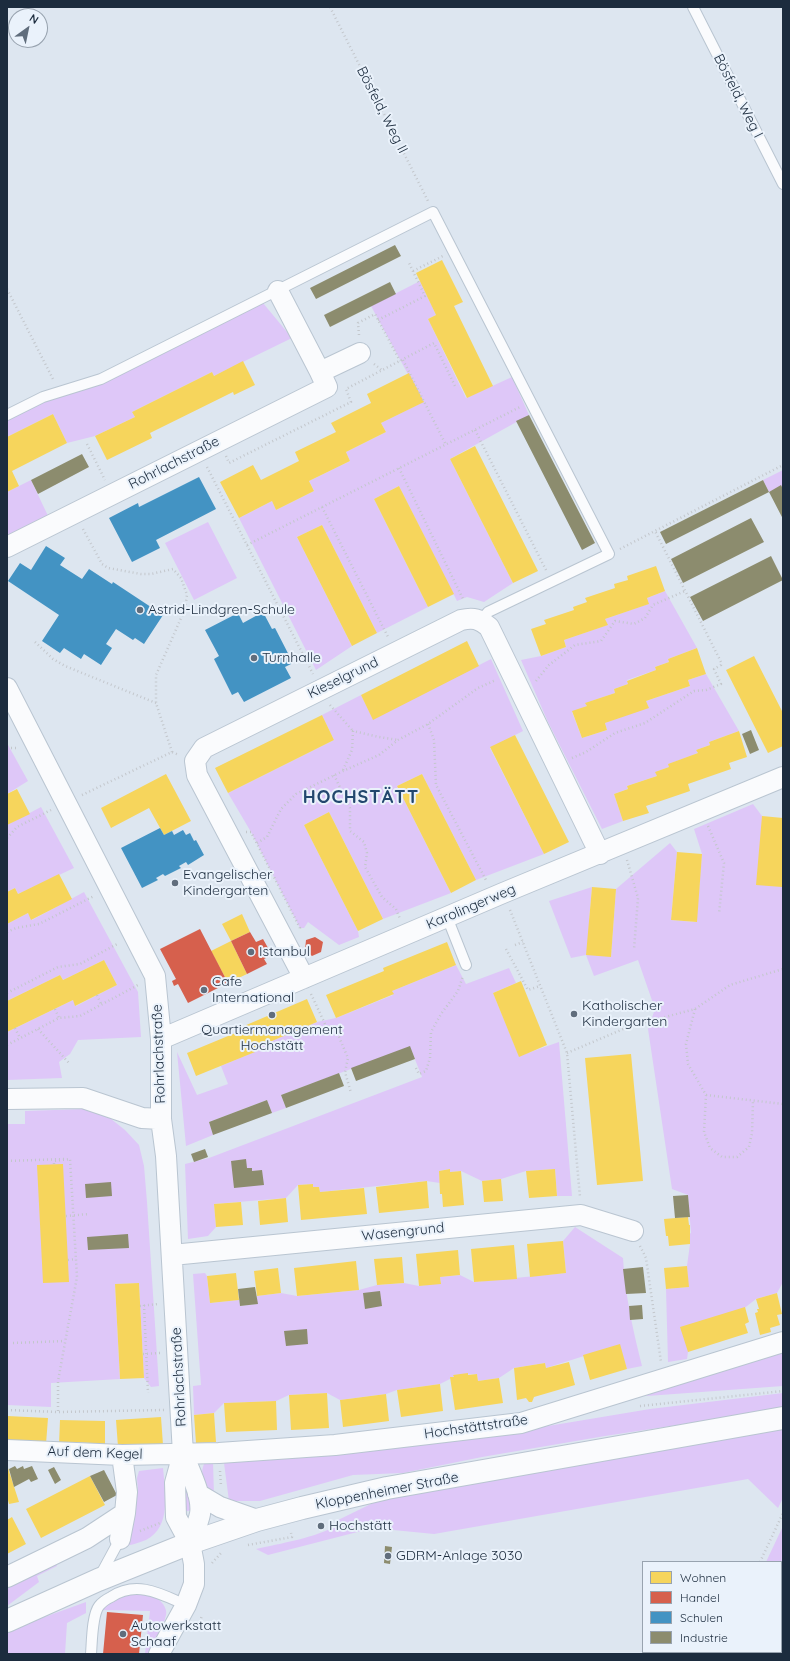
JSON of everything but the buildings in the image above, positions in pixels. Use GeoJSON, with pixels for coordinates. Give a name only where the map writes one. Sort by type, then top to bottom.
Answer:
{"type":"FeatureCollection","features":[{"type":"Feature","properties":{"kind":"main road","name":"Kloppenheimer Straße"},"geometry":{"type":"LineString","coordinates":[[7,1621],[98,1580],[190,1543],[257,1520],[387,1488],[783,1418]]}},
{"type":"Feature","properties":{"kind":"street","name":"Rohrlachstraße"},"geometry":{"type":"LineString","coordinates":[[7,547],[198,450],[327,387],[278,291]]}},
{"type":"Feature","properties":{"kind":"street"},"geometry":{"type":"LineString","coordinates":[[320,372],[360,353]]}},
{"type":"Feature","properties":{"kind":"street"},"geometry":{"type":"LineString","coordinates":[[476,619],[489,627],[600,854]]}},
{"type":"Feature","properties":{"kind":"street","name":"Kieselgrund"},"geometry":{"type":"LineString","coordinates":[[195,761],[204,748],[461,620],[476,619]]}},
{"type":"Feature","properties":{"kind":"street","name":"Rohrlachstraße"},"geometry":{"type":"LineString","coordinates":[[7,688],[65,804],[155,976],[161,1040],[161,1119],[166,1156],[183,1454],[198,1494],[200,1512],[190,1543]]}},
{"type":"Feature","properties":{"kind":"street"},"geometry":{"type":"LineString","coordinates":[[195,761],[197,775],[304,978]]}},
{"type":"Feature","properties":{"kind":"street","name":"Karolingerweg"},"geometry":{"type":"LineString","coordinates":[[161,1040],[499,894],[600,854],[783,777]]}},
{"type":"Feature","properties":{"kind":"street"},"geometry":{"type":"LineString","coordinates":[[7,1099],[83,1098],[142,1118],[161,1119]]}},
{"type":"Feature","properties":{"kind":"street","name":"Wasengrund"},"geometry":{"type":"LineString","coordinates":[[172,1254],[581,1215],[633,1231]]}},
{"type":"Feature","properties":{"kind":"street","name":"Hochstättstraße"},"geometry":{"type":"LineString","coordinates":[[183,1454],[335,1445],[521,1423],[783,1342]]}},
{"type":"Feature","properties":{"kind":"street","name":"Auf dem Kegel"},"geometry":{"type":"LineString","coordinates":[[7,1450],[122,1455],[183,1454]]}},
{"type":"Feature","properties":{"kind":"street","name":"Rohrlachstraße"},"geometry":{"type":"LineString","coordinates":[[183,1454],[175,1483],[176,1517],[190,1543]]}},
{"type":"Feature","properties":{"kind":"street"},"geometry":{"type":"LineString","coordinates":[[120,1538],[127,1492],[122,1455]]}},
{"type":"Feature","properties":{"kind":"street"},"geometry":{"type":"LineString","coordinates":[[198,1494],[220,1507],[257,1520]]}},
{"type":"Feature","properties":{"kind":"street"},"geometry":{"type":"LineString","coordinates":[[7,1577],[87,1538],[125,1513]]}},
{"type":"Feature","properties":{"kind":"street"},"geometry":{"type":"LineString","coordinates":[[159,1654],[186,1606],[194,1584],[194,1564],[190,1543]]}},
{"type":"Feature","properties":{"kind":"lane","name":"Bösfeld, Weg I"},"geometry":{"type":"LineString","coordinates":[[693,7],[783,184]]}},
{"type":"Feature","properties":{"kind":"lane"},"geometry":{"type":"LineString","coordinates":[[7,415],[43,397],[101,379],[433,212],[532,401],[609,554],[476,619]]}},
{"type":"Feature","properties":{"kind":"lane"},"geometry":{"type":"LineString","coordinates":[[446,917],[466,965]]}},
{"type":"Feature","properties":{"kind":"lane"},"geometry":{"type":"LineString","coordinates":[[98,1580],[120,1538]]}},
{"type":"Feature","properties":{"kind":"lane"},"geometry":{"type":"LineString","coordinates":[[91,1654],[96,1612],[102,1602],[115,1594],[136,1588],[161,1594],[186,1606]]}},
{"type":"Feature","properties":{"kind":"path","name":"Bösfeld, Weg II"},"geometry":{"type":"LineString","coordinates":[[330,7],[433,212]]}},
{"type":"Feature","properties":{"kind":"path"},"geometry":{"type":"LineString","coordinates":[[413,271],[444,255]]}},
{"type":"Feature","properties":{"kind":"path"},"geometry":{"type":"LineString","coordinates":[[378,320],[425,296],[408,263]]}},
{"type":"Feature","properties":{"kind":"path"},"geometry":{"type":"LineString","coordinates":[[7,289],[59,392]]}},
{"type":"Feature","properties":{"kind":"path"},"geometry":{"type":"LineString","coordinates":[[360,353],[358,323],[376,314],[446,445]]}},
{"type":"Feature","properties":{"kind":"path"},"geometry":{"type":"LineString","coordinates":[[383,370],[434,343],[455,386]]}},
{"type":"Feature","properties":{"kind":"path"},"geometry":{"type":"LineString","coordinates":[[247,545],[532,401]]}},
{"type":"Feature","properties":{"kind":"path"},"geometry":{"type":"LineString","coordinates":[[475,430],[551,582]]}},
{"type":"Feature","properties":{"kind":"path"},"geometry":{"type":"LineString","coordinates":[[87,444],[102,474]]}},
{"type":"Feature","properties":{"kind":"path"},"geometry":{"type":"LineString","coordinates":[[198,450],[327,702],[353,731],[398,740]]}},
{"type":"Feature","properties":{"kind":"path"},"geometry":{"type":"LineString","coordinates":[[609,554],[783,465]]}},
{"type":"Feature","properties":{"kind":"path"},"geometry":{"type":"LineString","coordinates":[[399,468],[476,619]]}},
{"type":"Feature","properties":{"kind":"path"},"geometry":{"type":"LineString","coordinates":[[322,507],[395,652]]}},
{"type":"Feature","properties":{"kind":"path"},"geometry":{"type":"LineString","coordinates":[[74,513],[102,564],[108,568],[141,574],[151,574],[173,569],[181,578],[187,595],[185,608],[156,675],[156,703],[172,752]]}},
{"type":"Feature","properties":{"kind":"path"},"geometry":{"type":"LineString","coordinates":[[556,766],[586,752],[615,733],[645,722],[694,692],[706,690],[721,684],[714,669],[721,665],[721,662],[655,530]]}},
{"type":"Feature","properties":{"kind":"path"},"geometry":{"type":"LineString","coordinates":[[519,690],[537,680],[549,665],[575,645],[601,641],[615,621],[634,624],[645,618],[653,605],[685,591]]}},
{"type":"Feature","properties":{"kind":"path"},"geometry":{"type":"LineString","coordinates":[[35,642],[53,659],[65,666],[156,703]]}},
{"type":"Feature","properties":{"kind":"path"},"geometry":{"type":"LineString","coordinates":[[257,843],[267,837],[282,809],[296,794],[379,755],[398,740],[428,724],[478,688],[511,672]]}},
{"type":"Feature","properties":{"kind":"path"},"geometry":{"type":"LineString","coordinates":[[428,724],[434,740],[436,785],[499,894],[523,942],[567,1053],[581,1215]]}},
{"type":"Feature","properties":{"kind":"path"},"geometry":{"type":"LineString","coordinates":[[343,771],[352,750],[353,731]]}},
{"type":"Feature","properties":{"kind":"path"},"geometry":{"type":"LineString","coordinates":[[7,838],[17,827],[172,752],[195,761]]}},
{"type":"Feature","properties":{"kind":"path"},"geometry":{"type":"LineString","coordinates":[[334,775],[350,808],[350,831],[364,842],[367,853],[365,867],[382,897],[396,909],[407,934]]}},
{"type":"Feature","properties":{"kind":"path"},"geometry":{"type":"LineString","coordinates":[[702,811],[724,863],[719,914]]}},
{"type":"Feature","properties":{"kind":"path"},"geometry":{"type":"LineString","coordinates":[[622,844],[638,898],[634,949]]}},
{"type":"Feature","properties":{"kind":"path"},"geometry":{"type":"LineString","coordinates":[[7,932],[16,928],[39,924],[110,888]]}},
{"type":"Feature","properties":{"kind":"path"},"geometry":{"type":"LineString","coordinates":[[7,992],[58,967],[80,964],[134,935]]}},
{"type":"Feature","properties":{"kind":"path"},"geometry":{"type":"LineString","coordinates":[[515,945],[523,942]]}},
{"type":"Feature","properties":{"kind":"path"},"geometry":{"type":"LineString","coordinates":[[506,949],[528,990],[540,986]]}},
{"type":"Feature","properties":{"kind":"path"},"geometry":{"type":"LineString","coordinates":[[416,1068],[418,1074],[426,1071],[430,1058],[431,1032],[441,1014],[458,991],[466,965]]}},
{"type":"Feature","properties":{"kind":"path"},"geometry":{"type":"LineString","coordinates":[[567,1053],[628,1028],[695,1009],[730,985],[783,969]]}},
{"type":"Feature","properties":{"kind":"path"},"geometry":{"type":"LineString","coordinates":[[7,1045],[60,1018],[80,1016],[155,976]]}},
{"type":"Feature","properties":{"kind":"path"},"geometry":{"type":"LineString","coordinates":[[304,978],[325,1024],[340,1036],[348,1058],[344,1072],[351,1093]]}},
{"type":"Feature","properties":{"kind":"path"},"geometry":{"type":"LineString","coordinates":[[97,995],[101,1004]]}},
{"type":"Feature","properties":{"kind":"path"},"geometry":{"type":"LineString","coordinates":[[55,1009],[60,1018]]}},
{"type":"Feature","properties":{"kind":"path"},"geometry":{"type":"LineString","coordinates":[[695,1009],[686,1044],[688,1064],[706,1095],[704,1132],[710,1148],[722,1158],[737,1157],[748,1147],[752,1133],[753,1101]]}},
{"type":"Feature","properties":{"kind":"path"},"geometry":{"type":"LineString","coordinates":[[15,1028],[20,1038]]}},
{"type":"Feature","properties":{"kind":"path"},"geometry":{"type":"LineString","coordinates":[[38,1029],[69,1063]]}},
{"type":"Feature","properties":{"kind":"path"},"geometry":{"type":"LineString","coordinates":[[706,1095],[783,1104]]}},
{"type":"Feature","properties":{"kind":"path"},"geometry":{"type":"LineString","coordinates":[[54,1164],[54,1161],[66,1159]]}},
{"type":"Feature","properties":{"kind":"path"},"geometry":{"type":"LineString","coordinates":[[7,1161],[70,1159],[77,1277],[58,1381],[58,1412]]}},
{"type":"Feature","properties":{"kind":"path"},"geometry":{"type":"LineString","coordinates":[[66,1216],[89,1214]]}},
{"type":"Feature","properties":{"kind":"path"},"geometry":{"type":"LineString","coordinates":[[633,1231],[646,1258],[664,1378]]}},
{"type":"Feature","properties":{"kind":"path"},"geometry":{"type":"LineString","coordinates":[[68,1260],[76,1259]]}},
{"type":"Feature","properties":{"kind":"path"},"geometry":{"type":"LineString","coordinates":[[144,1306],[148,1393]]}},
{"type":"Feature","properties":{"kind":"path"},"geometry":{"type":"LineString","coordinates":[[13,1344],[65,1341]]}},
{"type":"Feature","properties":{"kind":"path"},"geometry":{"type":"LineString","coordinates":[[640,1406],[783,1391]]}},
{"type":"Feature","properties":{"kind":"path"},"geometry":{"type":"LineString","coordinates":[[7,1410],[58,1412],[180,1410]]}},
{"type":"Feature","properties":{"kind":"path"},"geometry":{"type":"LineString","coordinates":[[760,1561],[783,1513]]}},
{"type":"Feature","properties":{"kind":"path"},"geometry":{"type":"LineString","coordinates":[[120,1538],[176,1517]]}},
{"type":"Feature","properties":{"kind":"shaded area"},"geometry":{"type":"Polygon","coordinates":[[[420,281],[436,315],[428,319],[466,398],[512,377],[529,415],[450,459],[513,583],[484,602],[467,597],[457,601],[399,486],[374,499],[428,607],[377,633],[322,525],[297,537],[352,646],[316,670],[239,518],[272,501],[276,510],[314,491],[309,481],[350,461],[346,452],[386,432],[381,423],[423,402],[371,306],[420,281]]]}},
{"type":"Feature","properties":{"kind":"shaded area"},"geometry":{"type":"Polygon","coordinates":[[[263,303],[292,338],[214,376],[212,372],[132,412],[135,417],[95,436],[67,443],[53,414],[7,437],[7,421],[47,401],[263,303]]]}},
{"type":"Feature","properties":{"kind":"shaded area"},"geometry":{"type":"Polygon","coordinates":[[[783,470],[783,489],[781,486],[769,492],[763,480],[783,470]]]}},
{"type":"Feature","properties":{"kind":"shaded area"},"geometry":{"type":"Polygon","coordinates":[[[31,480],[49,518],[7,539],[7,492],[31,480]]]}},
{"type":"Feature","properties":{"kind":"shaded area"},"geometry":{"type":"Polygon","coordinates":[[[208,522],[237,578],[194,600],[165,543],[208,522]]]}},
{"type":"Feature","properties":{"kind":"shaded area"},"geometry":{"type":"Polygon","coordinates":[[[665,591],[697,648],[668,659],[669,662],[655,667],[656,670],[627,680],[628,684],[614,689],[615,693],[586,703],[587,706],[572,712],[582,738],[607,730],[605,723],[648,707],[646,701],[690,686],[688,680],[706,674],[739,731],[709,742],[710,745],[696,750],[698,753],[669,764],[669,767],[656,772],[657,776],[627,786],[628,789],[614,794],[623,821],[602,829],[548,722],[521,660],[541,656],[566,647],[564,640],[607,625],[605,619],[648,604],[647,598],[665,591]]]}},
{"type":"Feature","properties":{"kind":"shaded area"},"geometry":{"type":"Polygon","coordinates":[[[491,659],[523,731],[490,748],[544,854],[476,880],[422,774],[397,786],[451,893],[383,919],[329,812],[304,825],[358,931],[359,937],[339,945],[308,922],[304,928],[300,928],[251,832],[228,793],[334,740],[322,715],[361,695],[373,719],[491,659]]]}},
{"type":"Feature","properties":{"kind":"shaded area"},"geometry":{"type":"Polygon","coordinates":[[[7,743],[28,781],[7,794],[7,743]]]}},
{"type":"Feature","properties":{"kind":"shaded area"},"geometry":{"type":"Polygon","coordinates":[[[753,804],[762,816],[782,887],[783,874],[783,1282],[777,1293],[756,1299],[688,1352],[687,1359],[668,1362],[666,1289],[688,1287],[687,1266],[690,1244],[689,1234],[691,1233],[688,1195],[672,1189],[648,1029],[655,1009],[638,960],[594,976],[586,955],[571,958],[549,901],[592,887],[589,921],[611,956],[616,889],[670,843],[677,852],[671,920],[696,922],[702,854],[694,829],[753,804]]]}},
{"type":"Feature","properties":{"kind":"shaded area"},"geometry":{"type":"Polygon","coordinates":[[[41,807],[74,868],[18,894],[15,888],[7,892],[7,825],[41,807]]]}},
{"type":"Feature","properties":{"kind":"shaded area"},"geometry":{"type":"Polygon","coordinates":[[[84,892],[138,992],[141,1037],[78,1040],[70,1054],[59,1062],[62,1078],[7,1080],[7,1032],[73,1000],[76,1006],[117,985],[104,960],[63,980],[60,975],[7,1001],[7,924],[28,913],[32,920],[84,892]]]}},
{"type":"Feature","properties":{"kind":"shaded area"},"geometry":{"type":"Polygon","coordinates":[[[456,965],[466,984],[509,968],[516,983],[493,993],[519,1056],[559,1042],[572,1196],[557,1196],[555,1169],[526,1171],[501,1179],[482,1181],[461,1171],[450,1172],[450,1169],[439,1171],[440,1183],[426,1181],[320,1192],[319,1187],[313,1187],[313,1184],[298,1185],[286,1198],[214,1204],[216,1227],[208,1236],[188,1239],[185,1164],[209,1158],[422,1077],[410,1047],[281,1095],[286,1108],[272,1113],[267,1100],[209,1122],[213,1135],[186,1146],[177,1052],[197,1095],[228,1084],[221,1066],[254,1052],[253,1049],[317,1022],[336,1018],[393,995],[392,991],[456,965]]]}},
{"type":"Feature","properties":{"kind":"shaded area"},"geometry":{"type":"Polygon","coordinates":[[[84,1109],[106,1115],[125,1130],[139,1145],[144,1166],[147,1202],[159,1386],[151,1387],[144,1378],[139,1283],[115,1284],[120,1379],[51,1383],[51,1407],[7,1405],[7,1124],[25,1124],[25,1111],[84,1109]]]}},
{"type":"Feature","properties":{"kind":"shaded area"},"geometry":{"type":"Polygon","coordinates":[[[575,1227],[623,1258],[630,1312],[642,1366],[627,1369],[619,1345],[546,1368],[545,1363],[514,1368],[499,1378],[478,1381],[477,1374],[453,1375],[454,1377],[440,1384],[397,1390],[386,1394],[340,1400],[327,1393],[289,1395],[276,1401],[224,1403],[214,1413],[194,1415],[193,1386],[201,1385],[193,1274],[205,1273],[207,1276],[210,1303],[239,1300],[240,1306],[257,1304],[257,1296],[281,1293],[297,1296],[359,1290],[377,1285],[404,1283],[419,1286],[441,1283],[440,1277],[460,1275],[474,1282],[566,1273],[563,1241],[575,1227]]]}},
{"type":"Feature","properties":{"kind":"shaded area"},"geometry":{"type":"Polygon","coordinates":[[[783,1349],[783,1386],[647,1396],[643,1390],[783,1349]]]}},
{"type":"Feature","properties":{"kind":"shaded area"},"geometry":{"type":"Polygon","coordinates":[[[783,1393],[783,1409],[605,1436],[482,1457],[403,1473],[353,1475],[260,1501],[229,1501],[224,1463],[388,1447],[542,1427],[650,1409],[783,1393]]]}},
{"type":"Feature","properties":{"kind":"shaded area"},"geometry":{"type":"Polygon","coordinates":[[[783,1426],[783,1498],[778,1508],[748,1479],[434,1534],[373,1528],[268,1555],[256,1549],[298,1540],[320,1533],[337,1525],[336,1521],[373,1503],[395,1497],[783,1426]]]}},
{"type":"Feature","properties":{"kind":"shaded area"},"geometry":{"type":"Polygon","coordinates":[[[213,1462],[214,1495],[208,1489],[202,1473],[204,1464],[213,1462]]]}},
{"type":"Feature","properties":{"kind":"shaded area"},"geometry":{"type":"Polygon","coordinates":[[[163,1468],[165,1508],[160,1526],[154,1534],[146,1540],[122,1547],[133,1499],[138,1491],[137,1478],[139,1471],[163,1468]]]}},
{"type":"Feature","properties":{"kind":"shaded area"},"geometry":{"type":"Polygon","coordinates":[[[184,1480],[193,1510],[182,1512],[184,1480]]]}},
{"type":"Feature","properties":{"kind":"shaded area"},"geometry":{"type":"Polygon","coordinates":[[[783,1526],[782,1620],[782,1561],[766,1561],[783,1526]]]}},
{"type":"Feature","properties":{"kind":"shaded area"},"geometry":{"type":"Polygon","coordinates":[[[55,1560],[57,1566],[37,1576],[39,1582],[7,1606],[7,1584],[55,1560]]]}},
{"type":"Feature","properties":{"kind":"shaded area"},"geometry":{"type":"Polygon","coordinates":[[[131,1594],[153,1596],[160,1600],[166,1609],[165,1620],[152,1654],[145,1654],[150,1611],[103,1610],[107,1602],[131,1594]]]}},
{"type":"Feature","properties":{"kind":"shaded area"},"geometry":{"type":"Polygon","coordinates":[[[86,1602],[86,1613],[67,1623],[65,1654],[7,1654],[7,1633],[39,1619],[86,1602]]]}},
{"type":"Feature","properties":{"kind":"shaded area"},"geometry":{"type":"Polygon","coordinates":[[[722,1653],[768,1653],[768,1654],[722,1653]]]}},
{"type":"Feature","properties":{"kind":"place","name":"Astrid-Lindgren-Schule"},"geometry":{"type":"Point","coordinates":[140,610]}},
{"type":"Feature","properties":{"kind":"place","name":"Turnhalle"},"geometry":{"type":"Point","coordinates":[254,658]}},
{"type":"Feature","properties":{"kind":"place","name":"Evangelischer Kindergarten"},"geometry":{"type":"Point","coordinates":[175,883]}},
{"type":"Feature","properties":{"kind":"place","name":"Istanbul"},"geometry":{"type":"Point","coordinates":[251,952]}},
{"type":"Feature","properties":{"kind":"place","name":"Cafe International"},"geometry":{"type":"Point","coordinates":[204,990]}},
{"type":"Feature","properties":{"kind":"place","name":"Katholischer Kindergarten"},"geometry":{"type":"Point","coordinates":[574,1014]}},
{"type":"Feature","properties":{"kind":"place","name":"Quartiermanagement Hochstätt"},"geometry":{"type":"Point","coordinates":[272,1015]}},
{"type":"Feature","properties":{"kind":"place","name":"Hochstätt"},"geometry":{"type":"Point","coordinates":[321,1526]}},
{"type":"Feature","properties":{"kind":"place","name":"GDRM-Anlage 3030"},"geometry":{"type":"Point","coordinates":[388,1556]}},
{"type":"Feature","properties":{"kind":"place","name":"Autowerkstatt Schaaf"},"geometry":{"type":"Point","coordinates":[123,1634]}},
{"type":"Feature","properties":{"kind":"district","name":"HOCHSTÄTT"},"geometry":{"type":"Point","coordinates":[361,798]}}]}
